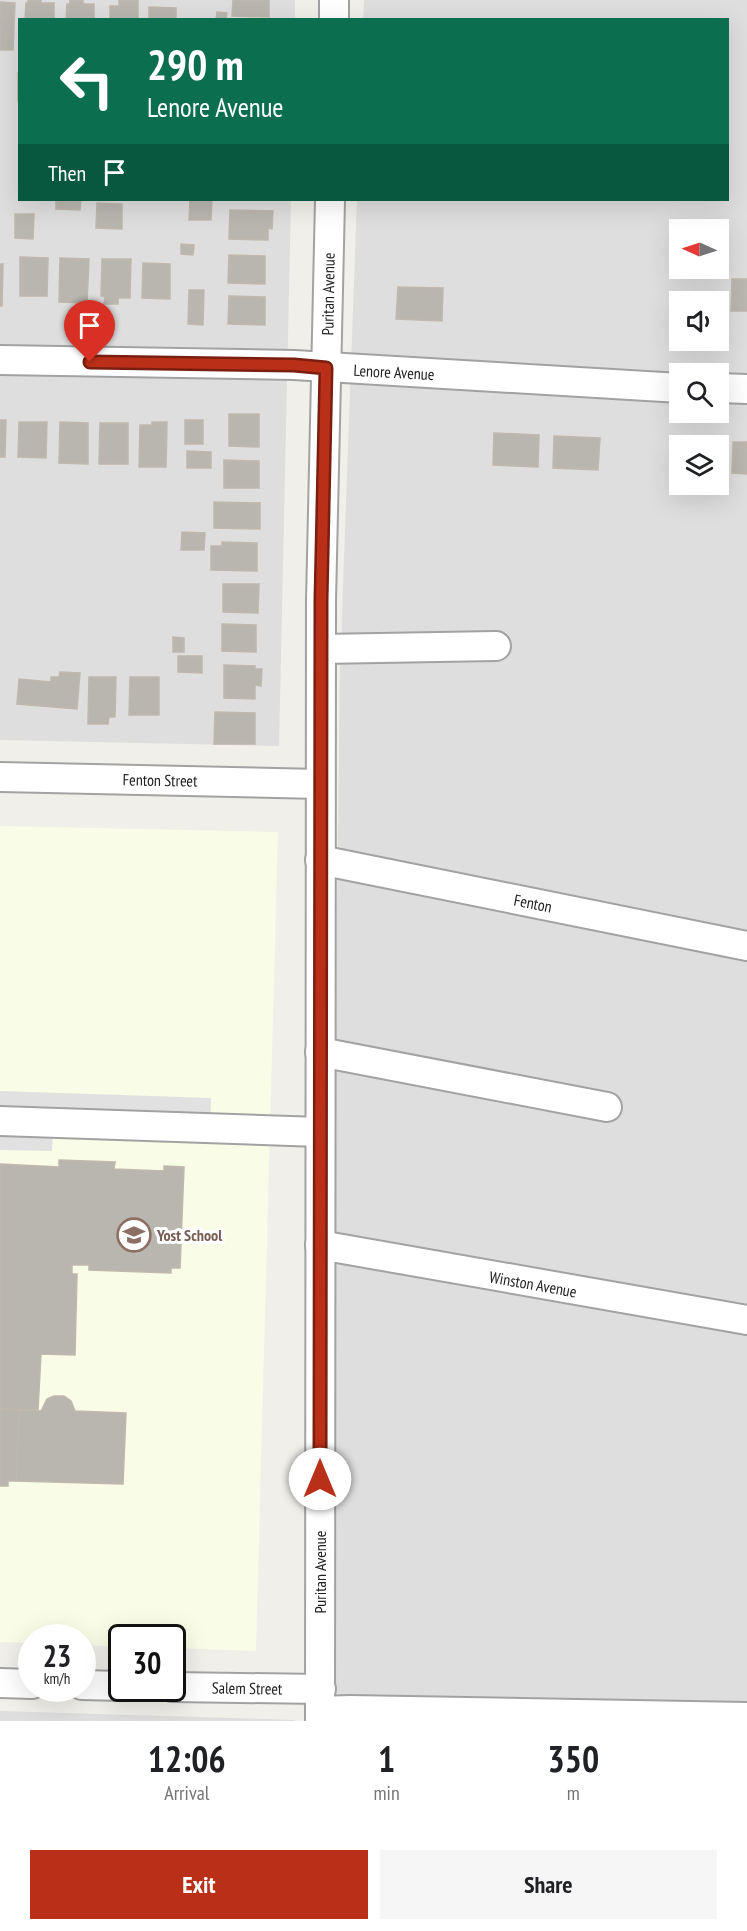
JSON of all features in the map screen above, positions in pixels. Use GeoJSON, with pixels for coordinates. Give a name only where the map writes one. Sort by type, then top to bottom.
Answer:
{"type":"FeatureCollection","features":[{"type":"Feature","properties":{"kind":"street"},"geometry":{"type":"LineString","coordinates":[[334,0],[334,18]]}},
{"type":"Feature","properties":{"kind":"street","name":"Puritan Avenue"},"geometry":{"type":"LineString","coordinates":[[320,1707],[320,784],[330,201]]}},
{"type":"Feature","properties":{"kind":"street","name":"Lenore Avenue"},"geometry":{"type":"LineString","coordinates":[[0,360],[294,365],[669,387]]}},
{"type":"Feature","properties":{"kind":"street"},"geometry":{"type":"LineString","coordinates":[[729,388],[747,389]]}},
{"type":"Feature","properties":{"kind":"street"},"geometry":{"type":"LineString","coordinates":[[321,649],[496,646]]}},
{"type":"Feature","properties":{"kind":"street","name":"Fenton Street"},"geometry":{"type":"LineString","coordinates":[[0,777],[320,784]]}},
{"type":"Feature","properties":{"kind":"street","name":"Fenton"},"geometry":{"type":"LineString","coordinates":[[320,860],[747,946]]}},
{"type":"Feature","properties":{"kind":"street"},"geometry":{"type":"LineString","coordinates":[[320,1052],[607,1107]]}},
{"type":"Feature","properties":{"kind":"street"},"geometry":{"type":"LineString","coordinates":[[0,1121],[320,1132]]}},
{"type":"Feature","properties":{"kind":"street","name":"Winston Avenue"},"geometry":{"type":"LineString","coordinates":[[320,1245],[747,1320]]}},
{"type":"Feature","properties":{"kind":"street"},"geometry":{"type":"LineString","coordinates":[[0,1683],[18,1684]]}},
{"type":"Feature","properties":{"kind":"street","name":"Salem Street"},"geometry":{"type":"LineString","coordinates":[[186,1689],[350,1710],[747,1717]]}},
{"type":"Feature","properties":{"kind":"shaded area"},"geometry":{"type":"Polygon","coordinates":[[[0,0],[295,0],[295,18],[18,18],[18,201],[291,201],[279,746],[0,740],[0,0]]]}},
{"type":"Feature","properties":{"kind":"shaded area"},"geometry":{"type":"Polygon","coordinates":[[[364,0],[747,0],[747,1721],[327,1721],[340,668],[357,201],[729,201],[729,18],[363,18],[364,0]]]}},
{"type":"Feature","properties":{"kind":"shaded area","name":"Yost School"},"geometry":{"type":"Polygon","coordinates":[[[0,826],[278,832],[256,1651],[186,1648],[186,1624],[108,1624],[108,1646],[96,1646],[96,1624],[18,1624],[18,1643],[0,1642],[0,826]]]}},
{"type":"Feature","properties":{"kind":"shaded area"},"geometry":{"type":"Polygon","coordinates":[[[0,1091],[211,1098],[210,1129],[53,1123],[52,1151],[0,1150],[0,1091]]]}},
{"type":"Feature","properties":{"kind":"shaded area"},"geometry":{"type":"Polygon","coordinates":[[[0,1711],[295,1720],[295,1721],[0,1721],[0,1711]]]}},
{"type":"Feature","properties":{"kind":"building"},"geometry":{"type":"Polygon","coordinates":[[[28,0],[41,0],[41,3],[54,3],[54,18],[25,18],[26,3],[28,0]]]}},
{"type":"Feature","properties":{"kind":"building"},"geometry":{"type":"Polygon","coordinates":[[[70,0],[83,0],[83,4],[94,4],[94,18],[66,18],[67,4],[70,4],[70,0]]]}},
{"type":"Feature","properties":{"kind":"building"},"geometry":{"type":"Polygon","coordinates":[[[119,0],[138,0],[138,18],[110,18],[110,6],[119,6],[119,0]]]}},
{"type":"Feature","properties":{"kind":"building"},"geometry":{"type":"Polygon","coordinates":[[[233,0],[269,0],[269,17],[232,16],[233,0]]]}},
{"type":"Feature","properties":{"kind":"building"},"geometry":{"type":"Polygon","coordinates":[[[0,2],[15,3],[13,50],[0,50],[0,2]]]}},
{"type":"Feature","properties":{"kind":"building"},"geometry":{"type":"Polygon","coordinates":[[[149,7],[176,8],[176,18],[149,18],[149,7]]]}},
{"type":"Feature","properties":{"kind":"building"},"geometry":{"type":"Polygon","coordinates":[[[217,12],[227,13],[226,18],[216,18],[217,12]]]}},
{"type":"Feature","properties":{"kind":"building"},"geometry":{"type":"Polygon","coordinates":[[[56,201],[81,201],[80,210],[56,209],[56,201]]]}},
{"type":"Feature","properties":{"kind":"building"},"geometry":{"type":"Polygon","coordinates":[[[190,201],[212,201],[211,220],[189,220],[190,201]]]}},
{"type":"Feature","properties":{"kind":"building"},"geometry":{"type":"Polygon","coordinates":[[[97,203],[122,204],[122,229],[96,228],[97,203]]]}},
{"type":"Feature","properties":{"kind":"building"},"geometry":{"type":"Polygon","coordinates":[[[230,210],[273,211],[272,229],[268,228],[268,240],[229,239],[230,210]]]}},
{"type":"Feature","properties":{"kind":"building"},"geometry":{"type":"Polygon","coordinates":[[[15,214],[34,214],[33,239],[15,238],[15,214]]]}},
{"type":"Feature","properties":{"kind":"building"},"geometry":{"type":"Polygon","coordinates":[[[181,244],[194,245],[193,255],[181,254],[181,244]]]}},
{"type":"Feature","properties":{"kind":"building"},"geometry":{"type":"Polygon","coordinates":[[[229,255],[265,256],[265,284],[228,283],[229,255]]]}},
{"type":"Feature","properties":{"kind":"building"},"geometry":{"type":"Polygon","coordinates":[[[20,257],[48,258],[47,296],[20,296],[20,257]]]}},
{"type":"Feature","properties":{"kind":"building"},"geometry":{"type":"Polygon","coordinates":[[[60,258],[89,259],[87,303],[59,302],[60,258]]]}},
{"type":"Feature","properties":{"kind":"building"},"geometry":{"type":"Polygon","coordinates":[[[102,259],[131,259],[130,298],[118,298],[118,304],[104,304],[105,297],[101,296],[102,259]]]}},
{"type":"Feature","properties":{"kind":"building"},"geometry":{"type":"Polygon","coordinates":[[[143,263],[170,264],[170,299],[142,298],[143,263]]]}},
{"type":"Feature","properties":{"kind":"building"},"geometry":{"type":"Polygon","coordinates":[[[0,264],[3,264],[2,306],[0,306],[0,264]]]}},
{"type":"Feature","properties":{"kind":"building"},"geometry":{"type":"Polygon","coordinates":[[[732,279],[747,279],[747,311],[731,311],[732,279]]]}},
{"type":"Feature","properties":{"kind":"building"},"geometry":{"type":"Polygon","coordinates":[[[398,287],[443,288],[442,321],[396,319],[398,287]]]}},
{"type":"Feature","properties":{"kind":"building"},"geometry":{"type":"Polygon","coordinates":[[[189,290],[204,290],[203,325],[188,324],[189,290]]]}},
{"type":"Feature","properties":{"kind":"building"},"geometry":{"type":"Polygon","coordinates":[[[229,296],[265,297],[265,325],[228,324],[229,296]]]}},
{"type":"Feature","properties":{"kind":"building"},"geometry":{"type":"Polygon","coordinates":[[[229,414],[259,414],[259,447],[229,446],[229,414]]]}},
{"type":"Feature","properties":{"kind":"building"},"geometry":{"type":"Polygon","coordinates":[[[0,420],[6,420],[5,457],[0,457],[0,420]]]}},
{"type":"Feature","properties":{"kind":"building"},"geometry":{"type":"Polygon","coordinates":[[[185,420],[203,420],[203,444],[185,444],[185,420]]]}},
{"type":"Feature","properties":{"kind":"building"},"geometry":{"type":"Polygon","coordinates":[[[19,422],[47,422],[46,458],[18,457],[19,422]]]}},
{"type":"Feature","properties":{"kind":"building"},"geometry":{"type":"Polygon","coordinates":[[[60,422],[88,423],[88,464],[59,463],[60,422]]]}},
{"type":"Feature","properties":{"kind":"building"},"geometry":{"type":"Polygon","coordinates":[[[152,422],[167,422],[166,467],[139,467],[140,425],[152,425],[152,422]]]}},
{"type":"Feature","properties":{"kind":"building"},"geometry":{"type":"Polygon","coordinates":[[[100,423],[128,423],[128,464],[99,464],[100,423]]]}},
{"type":"Feature","properties":{"kind":"building"},"geometry":{"type":"Polygon","coordinates":[[[494,433],[539,435],[538,467],[493,465],[494,433]]]}},
{"type":"Feature","properties":{"kind":"building"},"geometry":{"type":"Polygon","coordinates":[[[554,436],[600,438],[598,470],[553,468],[554,436]]]}},
{"type":"Feature","properties":{"kind":"building"},"geometry":{"type":"Polygon","coordinates":[[[733,442],[747,442],[747,474],[732,473],[733,442]]]}},
{"type":"Feature","properties":{"kind":"building"},"geometry":{"type":"Polygon","coordinates":[[[187,451],[211,452],[211,468],[187,468],[187,451]]]}},
{"type":"Feature","properties":{"kind":"building"},"geometry":{"type":"Polygon","coordinates":[[[224,460],[259,461],[259,488],[224,488],[224,460]]]}},
{"type":"Feature","properties":{"kind":"building"},"geometry":{"type":"Polygon","coordinates":[[[214,502],[260,503],[260,529],[214,528],[214,502]]]}},
{"type":"Feature","properties":{"kind":"building"},"geometry":{"type":"Polygon","coordinates":[[[182,532],[205,533],[204,550],[181,550],[182,532]]]}},
{"type":"Feature","properties":{"kind":"building"},"geometry":{"type":"Polygon","coordinates":[[[222,542],[257,543],[257,571],[211,570],[211,546],[222,546],[222,542]]]}},
{"type":"Feature","properties":{"kind":"building"},"geometry":{"type":"Polygon","coordinates":[[[223,584],[259,584],[258,613],[223,612],[223,584]]]}},
{"type":"Feature","properties":{"kind":"building"},"geometry":{"type":"Polygon","coordinates":[[[222,624],[256,625],[256,652],[222,651],[222,624]]]}},
{"type":"Feature","properties":{"kind":"building"},"geometry":{"type":"Polygon","coordinates":[[[173,637],[184,638],[184,652],[173,652],[173,637]]]}},
{"type":"Feature","properties":{"kind":"building"},"geometry":{"type":"Polygon","coordinates":[[[178,656],[202,656],[202,673],[178,672],[178,656]]]}},
{"type":"Feature","properties":{"kind":"building"},"geometry":{"type":"Polygon","coordinates":[[[224,665],[255,666],[255,669],[262,669],[261,686],[255,685],[255,699],[224,698],[224,665]]]}},
{"type":"Feature","properties":{"kind":"building"},"geometry":{"type":"Polygon","coordinates":[[[60,672],[80,673],[77,709],[17,704],[19,679],[51,682],[51,677],[59,677],[60,672]]]}},
{"type":"Feature","properties":{"kind":"building"},"geometry":{"type":"Polygon","coordinates":[[[89,677],[116,677],[115,717],[109,717],[108,724],[88,724],[89,677]]]}},
{"type":"Feature","properties":{"kind":"building"},"geometry":{"type":"Polygon","coordinates":[[[130,677],[159,677],[159,715],[129,715],[130,677]]]}},
{"type":"Feature","properties":{"kind":"building"},"geometry":{"type":"Polygon","coordinates":[[[215,712],[255,713],[255,744],[214,744],[215,712]]]}},
{"type":"Feature","properties":{"kind":"building"},"geometry":{"type":"Polygon","coordinates":[[[59,1160],[115,1162],[114,1169],[164,1171],[164,1166],[184,1167],[180,1268],[171,1268],[171,1273],[89,1270],[89,1265],[72,1265],[72,1274],[77,1274],[75,1355],[41,1354],[38,1410],[0,1409],[0,1164],[59,1167],[59,1160]]]}},
{"type":"Feature","properties":{"kind":"building"},"geometry":{"type":"Polygon","coordinates":[[[64,1396],[71,1401],[75,1411],[126,1413],[123,1484],[16,1481],[19,1410],[41,1411],[47,1399],[64,1396]]]}},
{"type":"Feature","properties":{"kind":"building"},"geometry":{"type":"Polygon","coordinates":[[[0,1409],[19,1410],[16,1481],[8,1481],[8,1486],[0,1486],[0,1409]]]}},
{"type":"Feature","properties":{"kind":"place","name":"Yost School"},"geometry":{"type":"Point","coordinates":[134,1235]}},
{"type":"Feature","properties":{"kind":"route"},"geometry":{"type":"LineString","coordinates":[[90,362],[294,365],[326,368],[321,600],[320,1479]]}}]}
